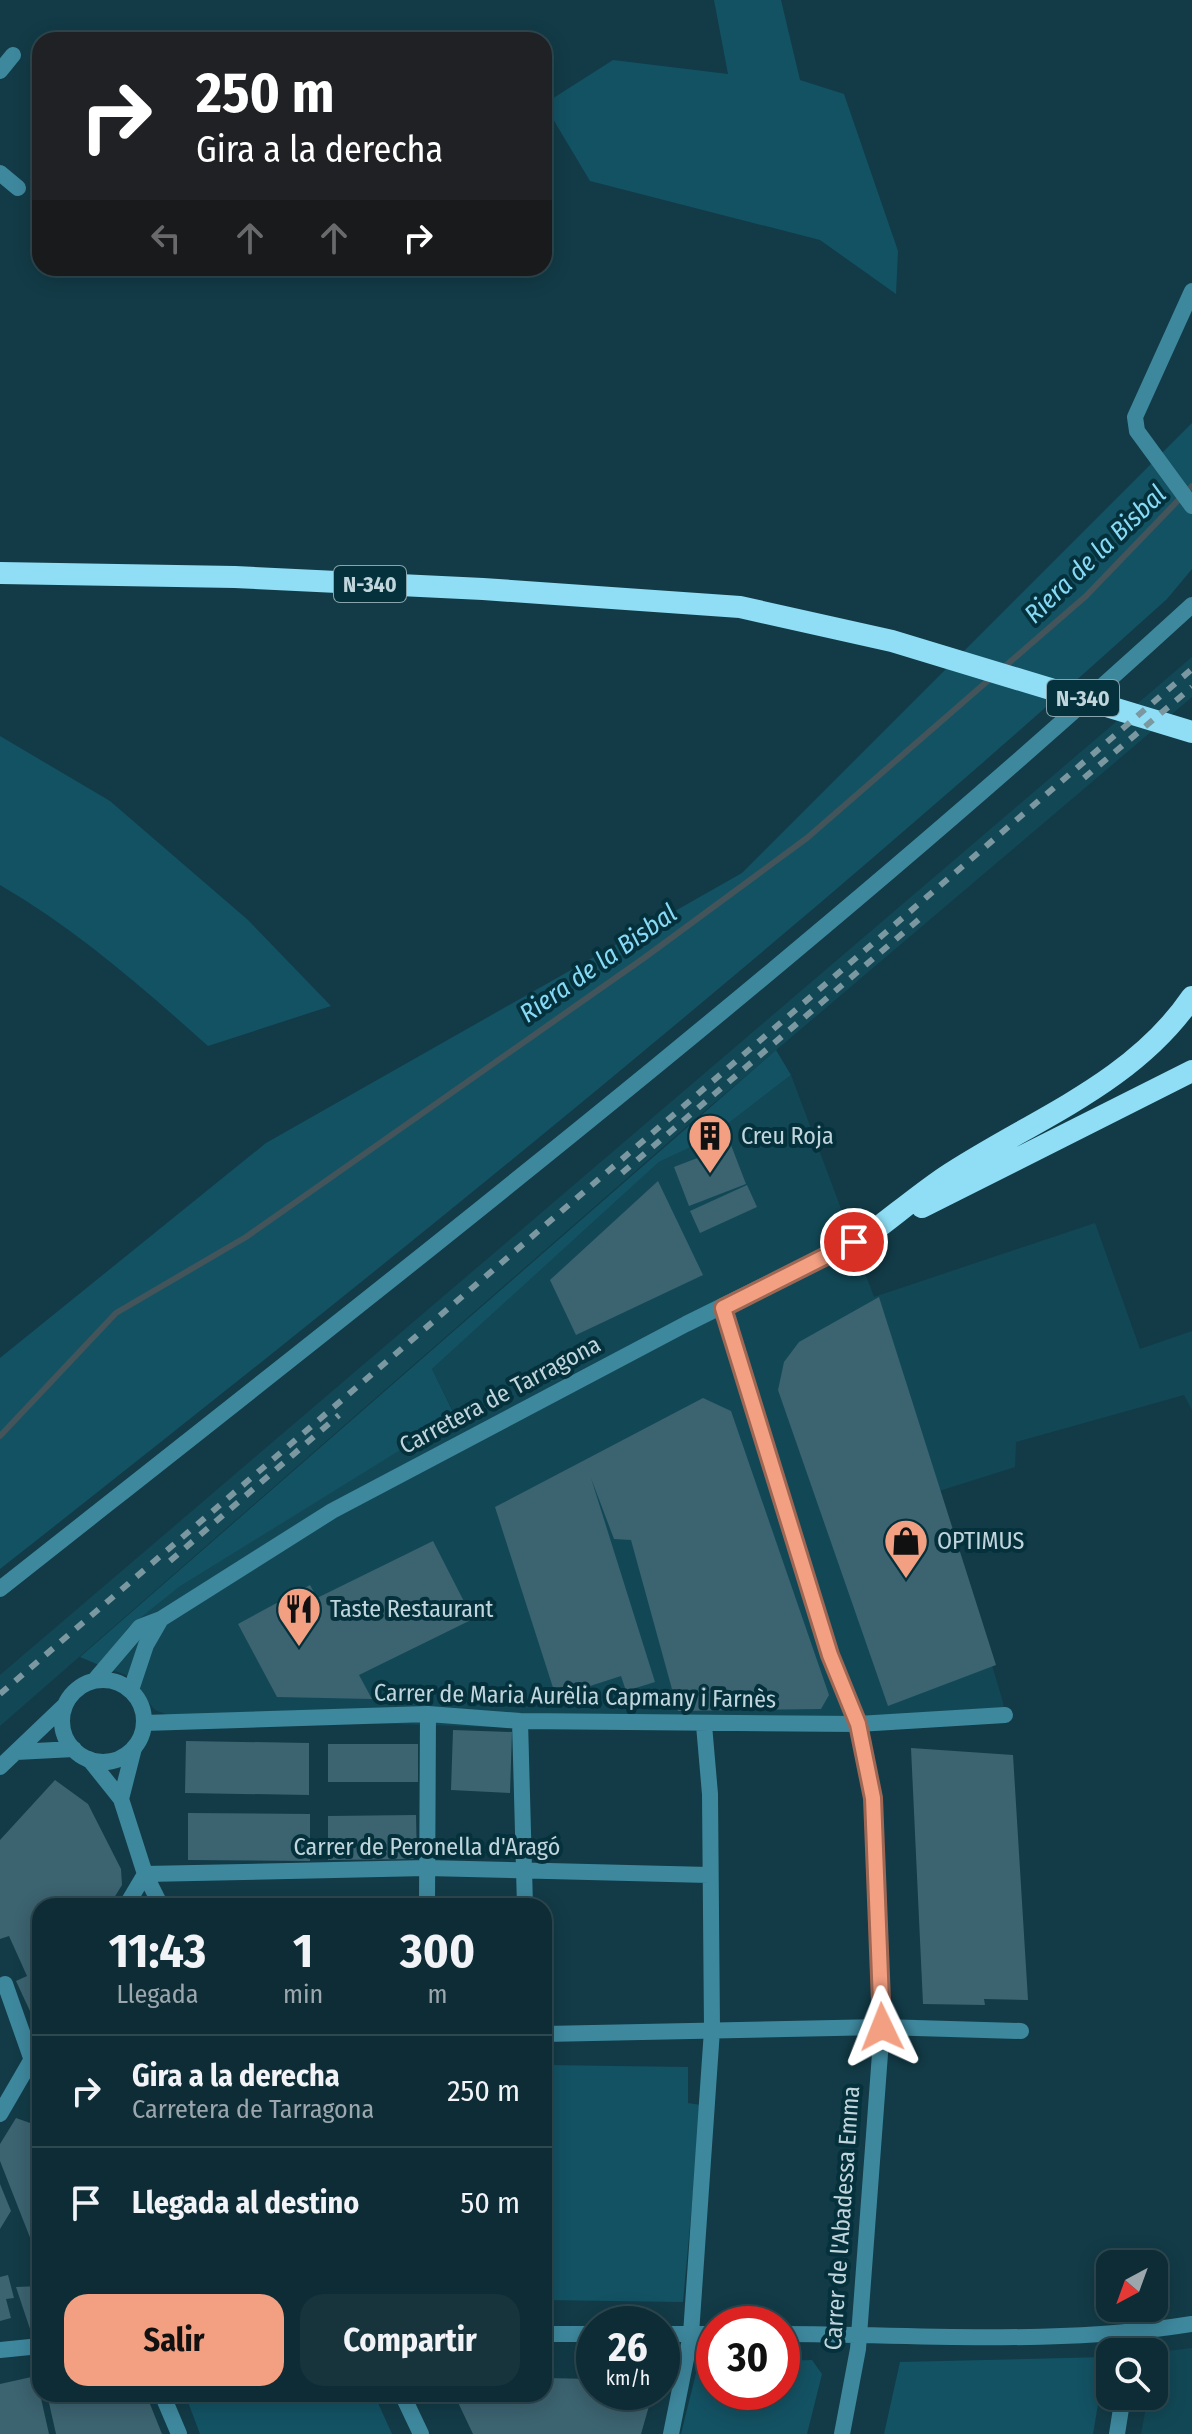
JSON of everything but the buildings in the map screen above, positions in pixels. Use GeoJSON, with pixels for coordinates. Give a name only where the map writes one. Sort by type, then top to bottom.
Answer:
{"type":"FeatureCollection","features":[{"type":"Feature","properties":{"kind":"highway","name":"N-340"},"geometry":{"type":"LineString","coordinates":[[0,573],[235,577],[483,589],[740,607],[892,641],[1182,730]]}},
{"type":"Feature","properties":{"kind":"highway"},"geometry":{"type":"LineString","coordinates":[[872,1232],[946,1176],[1050,1117],[1137,1060],[1177,1019],[1192,997]]}},
{"type":"Feature","properties":{"kind":"highway"},"geometry":{"type":"LineString","coordinates":[[872,1232],[1191,1071]]}},
{"type":"Feature","properties":{"kind":"street"},"geometry":{"type":"LineString","coordinates":[[0,71],[13,55]]}},
{"type":"Feature","properties":{"kind":"street"},"geometry":{"type":"LineString","coordinates":[[0,173],[18,188]]}},
{"type":"Feature","properties":{"kind":"street"},"geometry":{"type":"LineString","coordinates":[[1192,291],[1135,417],[1137,431],[1192,506]]}},
{"type":"Feature","properties":{"kind":"street"},"geometry":{"type":"LineString","coordinates":[[0,1589],[579,1131],[1078,710],[1192,605]]}},
{"type":"Feature","properties":{"kind":"street","name":"Carretera de Tarragona"},"geometry":{"type":"LineString","coordinates":[[94,1681],[140,1627],[161,1619],[332,1511],[872,1232]]}},
{"type":"Feature","properties":{"kind":"street","name":"Carrer de l'Abadessa Emma"},"geometry":{"type":"LineString","coordinates":[[723,1308],[830,1655],[858,1724],[873,1798],[882,2027],[858,2334],[842,2434]]}},
{"type":"Feature","properties":{"kind":"street"},"geometry":{"type":"LineString","coordinates":[[131,1690],[146,1645],[161,1619]]}},
{"type":"Feature","properties":{"kind":"street"},"geometry":{"type":"LineString","coordinates":[[0,1767],[65,1705],[72,1694],[94,1681],[119,1683],[131,1690],[143,1711],[144,1723],[121,1799]]}},
{"type":"Feature","properties":{"kind":"street"},"geometry":{"type":"LineString","coordinates":[[65,1705],[63,1729],[74,1749],[89,1759],[121,1799],[145,1874],[157,1898]]}},
{"type":"Feature","properties":{"kind":"street"},"geometry":{"type":"LineString","coordinates":[[427,1898],[428,1714]]}},
{"type":"Feature","properties":{"kind":"street","name":"Carrer de Maria Aurèlia Capmany i Farnès"},"geometry":{"type":"LineString","coordinates":[[144,1723],[428,1714],[520,1721],[858,1724],[1005,1715]]}},
{"type":"Feature","properties":{"kind":"street"},"geometry":{"type":"LineString","coordinates":[[520,1721],[525,1898]]}},
{"type":"Feature","properties":{"kind":"street"},"geometry":{"type":"LineString","coordinates":[[671,2434],[691,2334],[712,2030],[710,1794],[704,1725]]}},
{"type":"Feature","properties":{"kind":"street"},"geometry":{"type":"LineString","coordinates":[[89,1759],[114,1761],[134,1748]]}},
{"type":"Feature","properties":{"kind":"street"},"geometry":{"type":"LineString","coordinates":[[16,1752],[74,1749]]}},
{"type":"Feature","properties":{"kind":"street","name":"Carrer de Peronella d'Aragó"},"geometry":{"type":"LineString","coordinates":[[145,1874],[427,1868],[709,1875]]}},
{"type":"Feature","properties":{"kind":"street"},"geometry":{"type":"LineString","coordinates":[[131,1898],[145,1874]]}},
{"type":"Feature","properties":{"kind":"street"},"geometry":{"type":"LineString","coordinates":[[5,1984],[32,2043]]}},
{"type":"Feature","properties":{"kind":"street"},"geometry":{"type":"LineString","coordinates":[[552,2034],[882,2027],[1021,2031]]}},
{"type":"Feature","properties":{"kind":"street"},"geometry":{"type":"LineString","coordinates":[[0,2114],[32,2059]]}},
{"type":"Feature","properties":{"kind":"street"},"geometry":{"type":"LineString","coordinates":[[800,2334],[999,2340],[1127,2334],[1192,2324]]}},
{"type":"Feature","properties":{"kind":"street"},"geometry":{"type":"LineString","coordinates":[[552,2334],[576,2334]]}},
{"type":"Feature","properties":{"kind":"street"},"geometry":{"type":"LineString","coordinates":[[680,2334],[696,2334]]}},
{"type":"Feature","properties":{"kind":"street"},"geometry":{"type":"LineString","coordinates":[[1127,2334],[1127,2338]]}},
{"type":"Feature","properties":{"kind":"street"},"geometry":{"type":"LineString","coordinates":[[0,2350],[32,2347]]}},
{"type":"Feature","properties":{"kind":"street"},"geometry":{"type":"LineString","coordinates":[[165,2402],[179,2434]]}},
{"type":"Feature","properties":{"kind":"street"},"geometry":{"type":"LineString","coordinates":[[406,2402],[421,2434]]}},
{"type":"Feature","properties":{"kind":"street"},"geometry":{"type":"LineString","coordinates":[[1117,2434],[1121,2410]]}},
{"type":"Feature","properties":{"kind":"shaded area"},"geometry":{"type":"Polygon","coordinates":[[[714,0],[781,0],[800,80],[844,94],[898,251],[896,294],[820,240],[590,181],[552,117],[552,99],[613,60],[728,74],[714,0]]]}},
{"type":"Feature","properties":{"kind":"shaded area"},"geometry":{"type":"Polygon","coordinates":[[[1192,423],[1192,569],[1167,599],[738,973],[445,1214],[0,1569],[0,1358],[266,1143],[742,873],[1192,423]]]}},
{"type":"Feature","properties":{"kind":"shaded area"},"geometry":{"type":"Polygon","coordinates":[[[1192,657],[1192,697],[695,1119],[0,1726],[0,1675],[1192,657]]]}},
{"type":"Feature","properties":{"kind":"shaded area"},"geometry":{"type":"Polygon","coordinates":[[[0,736],[110,801],[248,920],[331,1006],[208,1046],[82,940],[0,885],[0,736]]]}},
{"type":"Feature","properties":{"kind":"shaded area"},"geometry":{"type":"Polygon","coordinates":[[[776,1050],[791,1075],[708,1139],[659,1162],[432,1369],[455,1416],[179,1587],[128,1628],[99,1665],[80,1657],[776,1050]]]}},
{"type":"Feature","properties":{"kind":"shaded area"},"geometry":{"type":"Polygon","coordinates":[[[791,1075],[874,1297],[1095,1223],[1140,1349],[1192,1331],[1192,1410],[1184,1395],[1016,1442],[1015,1467],[939,1491],[1003,1702],[1005,1723],[791,1729],[489,1727],[174,1717],[155,1710],[126,1675],[99,1665],[128,1628],[179,1587],[455,1415],[432,1369],[659,1162],[708,1139],[791,1075]]]}},
{"type":"Feature","properties":{"kind":"shaded area"},"geometry":{"type":"Polygon","coordinates":[[[552,2065],[688,2067],[688,2103],[701,2105],[683,2302],[552,2300],[552,2065]]]}},
{"type":"Feature","properties":{"kind":"shaded area"},"geometry":{"type":"Polygon","coordinates":[[[1192,2348],[1192,2434],[1141,2434],[1145,2410],[1168,2410],[1168,2351],[1192,2348]]]}},
{"type":"Feature","properties":{"kind":"shaded area"},"geometry":{"type":"Polygon","coordinates":[[[1096,2357],[1097,2410],[1093,2434],[884,2434],[900,2362],[1096,2357]]]}},
{"type":"Feature","properties":{"kind":"shaded area"},"geometry":{"type":"Polygon","coordinates":[[[800,2360],[812,2360],[822,2374],[807,2434],[681,2434],[696,2373],[696,2410],[800,2410],[800,2360]]]}},
{"type":"Feature","properties":{"kind":"shaded area"},"geometry":{"type":"Polygon","coordinates":[[[188,2402],[378,2402],[392,2434],[200,2434],[188,2402]]]}},
{"type":"Feature","properties":{"kind":"waterway","name":"Riera de la Bisbal"},"geometry":{"type":"LineString","coordinates":[[1003,668],[1086,596],[1192,486]]}},
{"type":"Feature","properties":{"kind":"waterway","name":"Riera de la Bisbal"},"geometry":{"type":"LineString","coordinates":[[0,1436],[116,1313],[246,1237],[644,958],[807,838],[991,678]]}},
{"type":"Feature","properties":{"kind":"railway"},"geometry":{"type":"LineString","coordinates":[[0,1694],[1192,669]]}},
{"type":"Feature","properties":{"kind":"railway"},"geometry":{"type":"LineString","coordinates":[[1084,778],[1192,687]]}},
{"type":"Feature","properties":{"kind":"railway"},"geometry":{"type":"LineString","coordinates":[[622,1173],[923,916]]}},
{"type":"Feature","properties":{"kind":"railway"},"geometry":{"type":"LineString","coordinates":[[170,1561],[339,1415]]}},
{"type":"Feature","properties":{"kind":"place","name":"Creu Roja"},"geometry":{"type":"Point","coordinates":[710,1175]}},
{"type":"Feature","properties":{"kind":"place","name":"OPTIMUS"},"geometry":{"type":"Point","coordinates":[906,1580]}},
{"type":"Feature","properties":{"kind":"place","name":"Taste Restaurant"},"geometry":{"type":"Point","coordinates":[299,1648]}},
{"type":"Feature","properties":{"kind":"route"},"geometry":{"type":"LineString","coordinates":[[854,1242],[723,1308],[830,1655],[858,1724],[873,1798],[882,2027]]}}]}
